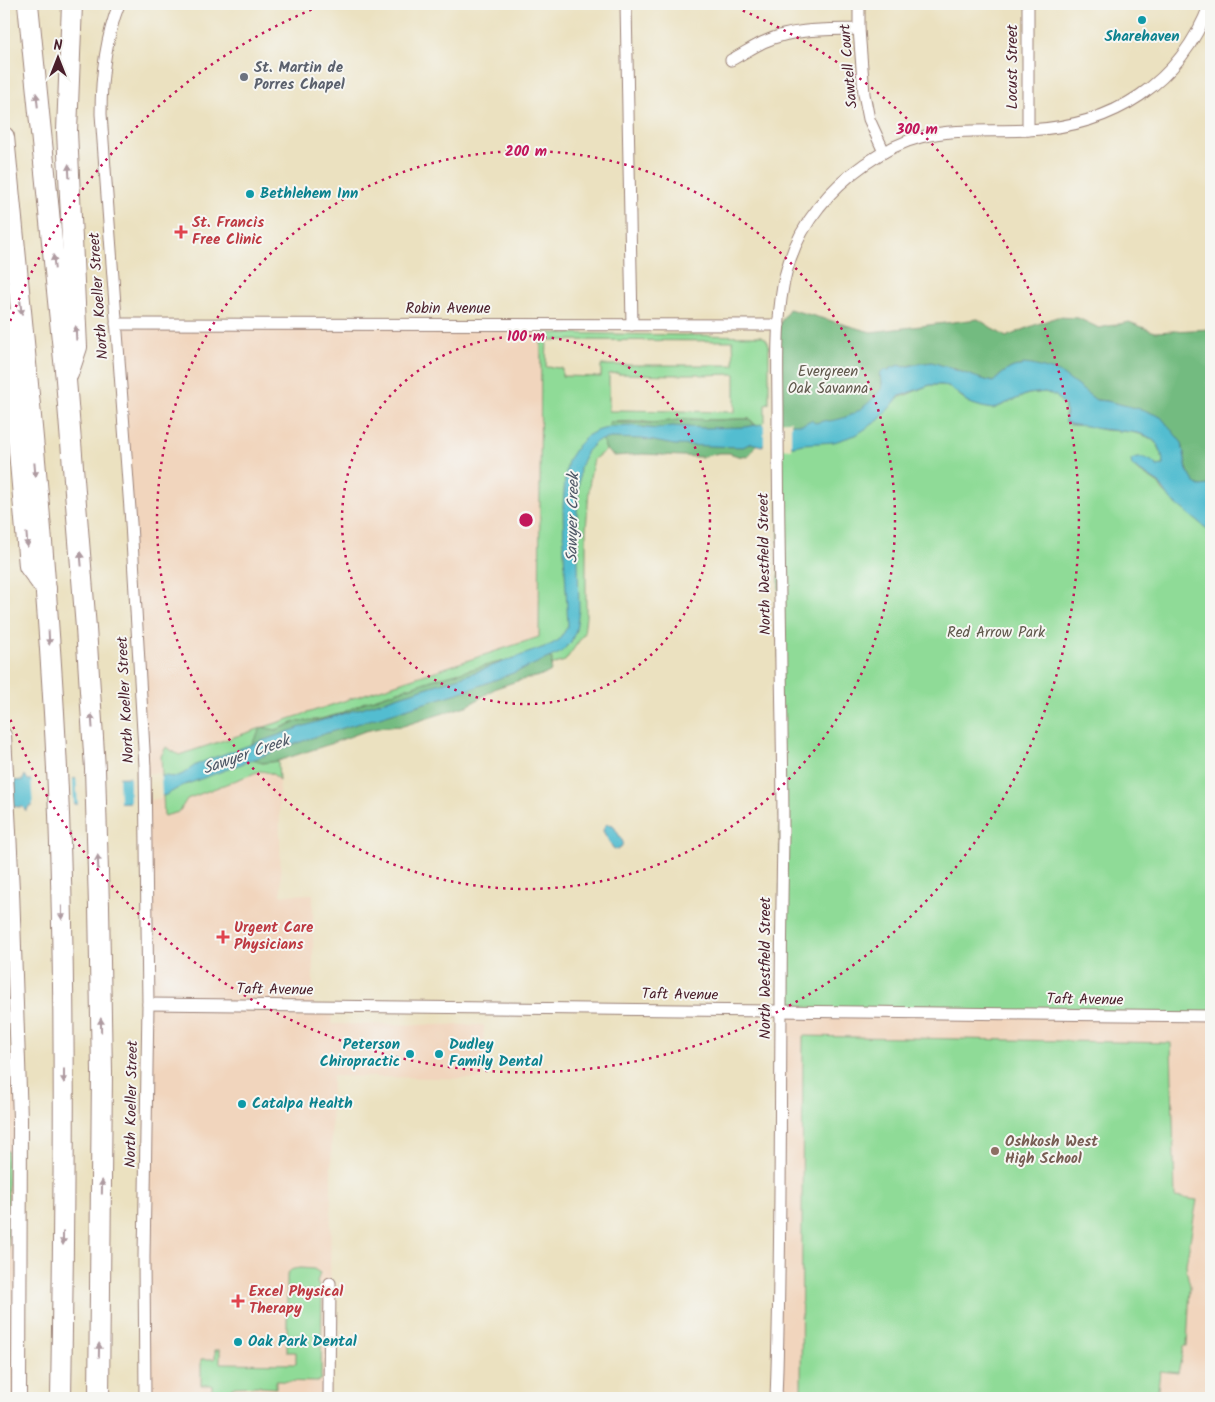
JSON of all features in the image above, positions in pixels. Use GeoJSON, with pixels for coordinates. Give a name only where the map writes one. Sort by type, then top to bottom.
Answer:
{"type":"FeatureCollection","features":[{"type":"Feature","properties":{"kind":"highway"},"geometry":{"type":"LineString","coordinates":[[28,4],[66,380],[86,628],[95,769],[102,1072],[99,1398]]}},
{"type":"Feature","properties":{"kind":"highway"},"geometry":{"type":"LineString","coordinates":[[66,380],[77,347],[67,131],[72,4]]}},
{"type":"Feature","properties":{"kind":"highway"},"geometry":{"type":"LineString","coordinates":[[4,138],[46,589],[59,812],[64,1070],[61,1398]]}},
{"type":"Feature","properties":{"kind":"highway"},"geometry":{"type":"LineString","coordinates":[[4,317],[14,393],[29,566],[46,589]]}},
{"type":"Feature","properties":{"kind":"street","name":"North Koeller Street"},"geometry":{"type":"LineString","coordinates":[[119,4],[106,51],[101,95],[134,563],[145,768],[148,1004],[144,1257],[145,1398]]}},
{"type":"Feature","properties":{"kind":"street"},"geometry":{"type":"LineString","coordinates":[[626,4],[632,325]]}},
{"type":"Feature","properties":{"kind":"street","name":"Sawtell Court"},"geometry":{"type":"LineString","coordinates":[[859,4],[864,94],[870,119],[884,152]]}},
{"type":"Feature","properties":{"kind":"street","name":"Locust Street"},"geometry":{"type":"LineString","coordinates":[[1028,4],[1028,130]]}},
{"type":"Feature","properties":{"kind":"street","name":"North Westfield Street"},"geometry":{"type":"LineString","coordinates":[[776,1398],[783,835],[778,414],[779,325],[781,300],[788,267],[797,244],[818,208],[841,183],[884,152],[914,138],[940,133],[1055,128],[1088,121],[1104,115],[1133,100],[1160,80],[1182,55],[1200,27],[1210,4]]}},
{"type":"Feature","properties":{"kind":"street"},"geometry":{"type":"LineString","coordinates":[[731,60],[766,41],[786,34],[808,30],[859,30]]}},
{"type":"Feature","properties":{"kind":"street","name":"Robin Avenue"},"geometry":{"type":"LineString","coordinates":[[116,324],[779,325]]}},
{"type":"Feature","properties":{"kind":"street"},"geometry":{"type":"LineString","coordinates":[[4,735],[20,1119],[19,1398]]}},
{"type":"Feature","properties":{"kind":"street","name":"Taft Avenue"},"geometry":{"type":"LineString","coordinates":[[148,1004],[1211,1016]]}},
{"type":"Feature","properties":{"kind":"street"},"geometry":{"type":"LineString","coordinates":[[329,1398],[330,1283]]}},
{"type":"Feature","properties":{"kind":"shaded area"},"geometry":{"type":"Polygon","coordinates":[[[116,324],[541,324],[539,637],[276,723],[281,895],[313,894],[313,1006],[332,1006],[332,1024],[484,1025],[482,1079],[332,1076],[329,1398],[145,1398],[146,833],[116,324]]]}},
{"type":"Feature","properties":{"kind":"shaded area","name":"Oshkosh West High School"},"geometry":{"type":"Polygon","coordinates":[[[781,1011],[1211,1016],[1211,1398],[775,1398],[781,1011]]]}},
{"type":"Feature","properties":{"kind":"shaded area"},"geometry":{"type":"Polygon","coordinates":[[[4,1071],[18,1071],[19,1398],[4,1398],[4,1071]]]}},
{"type":"Feature","properties":{"kind":"green space","name":"Evergreen Oak Savanna"},"geometry":{"type":"Polygon","coordinates":[[[789,309],[871,332],[978,319],[1006,337],[1057,317],[1078,318],[1099,328],[1129,322],[1155,332],[1211,329],[1211,487],[1200,486],[1192,479],[1187,467],[1182,443],[1122,405],[1096,400],[1022,366],[1006,371],[993,382],[978,379],[953,368],[916,364],[885,371],[879,375],[882,381],[882,388],[890,391],[869,420],[778,435],[779,325],[789,309]]]}},
{"type":"Feature","properties":{"kind":"green space"},"geometry":{"type":"Polygon","coordinates":[[[543,333],[761,336],[766,339],[769,345],[769,403],[765,404],[765,435],[750,419],[688,419],[652,423],[639,421],[610,422],[603,441],[606,450],[594,459],[590,477],[586,530],[586,616],[584,634],[565,661],[551,665],[552,659],[516,659],[438,678],[365,702],[340,714],[317,720],[298,721],[276,730],[262,728],[262,763],[278,761],[279,781],[268,772],[260,771],[187,799],[179,812],[164,816],[161,756],[166,747],[179,755],[539,637],[541,339],[543,333]],[[547,340],[546,367],[562,368],[562,376],[601,377],[601,365],[734,365],[733,341],[547,340]],[[609,374],[609,411],[735,412],[735,374],[609,374]]]}},
{"type":"Feature","properties":{"kind":"green space","name":"Red Arrow Park"},"geometry":{"type":"Polygon","coordinates":[[[930,385],[943,385],[952,389],[966,402],[993,409],[1028,394],[1045,392],[1056,396],[1065,406],[1065,415],[1069,425],[1124,431],[1143,435],[1151,439],[1162,454],[1163,465],[1136,469],[1159,484],[1163,491],[1211,532],[1211,1016],[781,1011],[778,435],[886,403],[930,385]]]}},
{"type":"Feature","properties":{"kind":"green space"},"geometry":{"type":"Polygon","coordinates":[[[688,419],[750,419],[756,427],[760,440],[748,457],[729,453],[701,457],[643,454],[614,456],[606,450],[603,441],[610,422],[652,423],[688,419]]]}},
{"type":"Feature","properties":{"kind":"green space"},"geometry":{"type":"Polygon","coordinates":[[[538,652],[552,659],[551,671],[544,675],[496,688],[469,705],[403,726],[365,731],[278,761],[262,763],[251,758],[252,743],[262,727],[276,730],[298,721],[317,720],[340,714],[365,702],[438,678],[538,652]]]}},
{"type":"Feature","properties":{"kind":"green space"},"geometry":{"type":"Polygon","coordinates":[[[4,1013],[7,1127],[4,1128],[4,1013]]]}},
{"type":"Feature","properties":{"kind":"green space","name":"Oshkosh West High School"},"geometry":{"type":"Polygon","coordinates":[[[803,1036],[1171,1043],[1175,1197],[1197,1200],[1186,1264],[1190,1286],[1187,1346],[1184,1346],[1178,1373],[1160,1371],[1157,1398],[801,1398],[803,1036]]]}},
{"type":"Feature","properties":{"kind":"green space"},"geometry":{"type":"Polygon","coordinates":[[[4,1150],[8,1151],[8,1274],[4,1277],[4,1150]]]}},
{"type":"Feature","properties":{"kind":"green space"},"geometry":{"type":"Polygon","coordinates":[[[293,1269],[314,1269],[320,1273],[317,1282],[322,1294],[321,1379],[317,1382],[276,1381],[276,1388],[260,1386],[232,1387],[231,1398],[212,1398],[212,1385],[201,1385],[201,1359],[215,1359],[215,1350],[220,1350],[220,1363],[296,1364],[296,1352],[287,1352],[287,1276],[293,1269]]]}},
{"type":"Feature","properties":{"kind":"green space"},"geometry":{"type":"Polygon","coordinates":[[[4,1298],[7,1299],[5,1398],[4,1398],[4,1298]]]}},
{"type":"Feature","properties":{"kind":"water","name":"Sawyer Creek"},"geometry":{"type":"Polygon","coordinates":[[[932,362],[993,382],[1010,369],[1022,366],[1023,364],[1032,365],[1059,372],[1096,400],[1144,410],[1161,417],[1182,443],[1187,470],[1194,482],[1200,486],[1208,485],[1211,487],[1211,532],[1171,500],[1159,483],[1132,466],[1131,460],[1138,458],[1148,459],[1157,466],[1163,465],[1157,444],[1150,438],[1132,432],[1097,429],[1067,423],[1064,421],[1066,419],[1065,406],[1056,396],[1045,392],[1028,394],[993,409],[966,402],[952,389],[943,385],[930,385],[900,396],[879,420],[856,435],[834,442],[794,446],[765,444],[762,446],[751,443],[743,447],[674,445],[643,439],[611,438],[597,441],[587,451],[580,467],[577,511],[579,610],[576,630],[571,642],[560,653],[471,689],[314,737],[182,786],[166,795],[134,802],[29,806],[27,810],[23,807],[4,806],[4,782],[23,780],[25,775],[28,780],[174,777],[210,759],[307,725],[470,674],[550,645],[559,640],[568,626],[563,505],[568,460],[587,436],[596,431],[611,427],[633,426],[656,429],[672,426],[703,428],[745,427],[762,424],[803,424],[811,420],[815,423],[836,420],[858,411],[877,395],[882,388],[879,374],[883,370],[889,370],[899,365],[905,367],[932,362]]]}},
{"type":"Feature","properties":{"kind":"water"},"geometry":{"type":"Polygon","coordinates":[[[607,824],[613,825],[623,842],[621,848],[617,850],[613,848],[603,831],[607,824]]]}},
{"type":"Feature","properties":{"kind":"pier"},"geometry":{"type":"Polygon","coordinates":[[[791,421],[791,449],[764,448],[764,422],[791,421]]]}},
{"type":"Feature","properties":{"kind":"pier"},"geometry":{"type":"Polygon","coordinates":[[[161,773],[162,798],[130,804],[130,774],[161,773]]]}},
{"type":"Feature","properties":{"kind":"pier"},"geometry":{"type":"Polygon","coordinates":[[[119,774],[120,804],[78,806],[76,776],[119,774]]]}},
{"type":"Feature","properties":{"kind":"pier"},"geometry":{"type":"Polygon","coordinates":[[[73,776],[74,806],[33,808],[31,777],[73,776]]]}},
{"type":"Feature","properties":{"kind":"place","name":"Sharehaven"},"geometry":{"type":"Point","coordinates":[1142,20]}},
{"type":"Feature","properties":{"kind":"place","name":"St. Martin de Porres Chapel"},"geometry":{"type":"Point","coordinates":[244,77]}},
{"type":"Feature","properties":{"kind":"place","name":"Bethlehem Inn"},"geometry":{"type":"Point","coordinates":[250,194]}},
{"type":"Feature","properties":{"kind":"place","name":"St. Francis Free Clinic"},"geometry":{"type":"Point","coordinates":[181,232]}},
{"type":"Feature","properties":{"kind":"place","name":"Urgent Care Physicians"},"geometry":{"type":"Point","coordinates":[223,937]}},
{"type":"Feature","properties":{"kind":"place","name":"Peterson Chiropractic"},"geometry":{"type":"Point","coordinates":[410,1054]}},
{"type":"Feature","properties":{"kind":"place","name":"Dudley Family Dental"},"geometry":{"type":"Point","coordinates":[439,1054]}},
{"type":"Feature","properties":{"kind":"place","name":"Catalpa Health"},"geometry":{"type":"Point","coordinates":[242,1104]}},
{"type":"Feature","properties":{"kind":"place","name":"Oshkosh West High School"},"geometry":{"type":"Point","coordinates":[995,1151]}},
{"type":"Feature","properties":{"kind":"place","name":"Excel Physical Therapy"},"geometry":{"type":"Point","coordinates":[238,1301]}},
{"type":"Feature","properties":{"kind":"place","name":"Oak Park Dental"},"geometry":{"type":"Point","coordinates":[238,1342]}}]}
